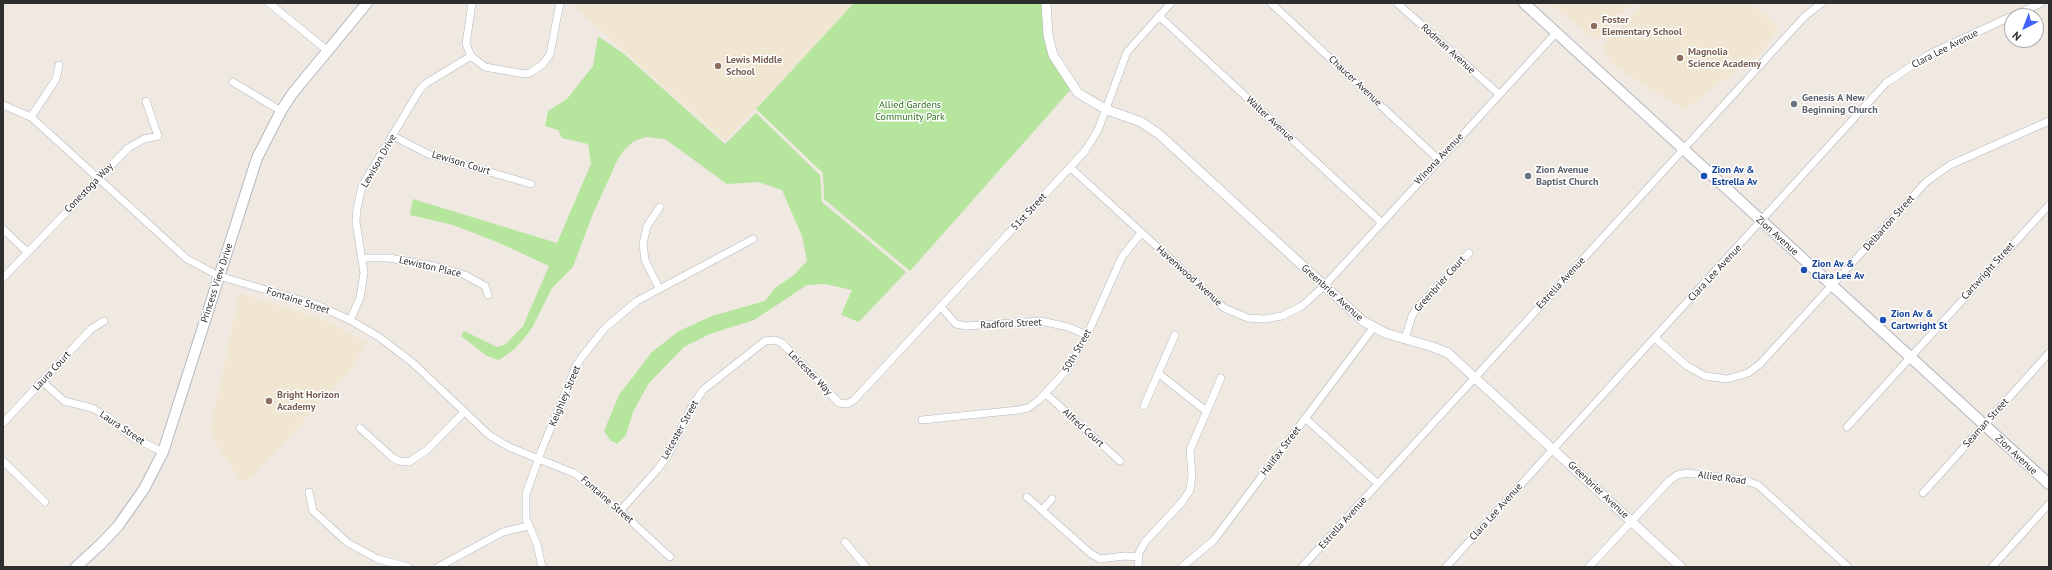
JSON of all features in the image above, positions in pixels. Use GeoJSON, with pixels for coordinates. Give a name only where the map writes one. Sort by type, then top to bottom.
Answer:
{"type":"FeatureCollection","features":[{"type":"Feature","properties":{"kind":"main road","name":"Princess View Drive"},"geometry":{"type":"LineString","coordinates":[[76,567],[118,526],[144,489],[163,452],[256,158],[281,111],[292,94],[367,3]]}},
{"type":"Feature","properties":{"kind":"main road","name":"Zion Avenue"},"geometry":{"type":"LineString","coordinates":[[1524,3],[2049,484]]}},
{"type":"Feature","properties":{"kind":"street"},"geometry":{"type":"LineString","coordinates":[[269,3],[328,51]]}},
{"type":"Feature","properties":{"kind":"street"},"geometry":{"type":"LineString","coordinates":[[472,3],[466,44],[471,56],[485,67],[525,74],[530,73],[543,64],[550,54],[560,3]]}},
{"type":"Feature","properties":{"kind":"street","name":"Greenbrier Avenue"},"geometry":{"type":"LineString","coordinates":[[1046,3],[1048,35],[1053,55],[1078,93],[1105,109],[1130,117],[1159,134],[1363,321],[1373,328],[1448,353],[1681,567]]}},
{"type":"Feature","properties":{"kind":"street","name":"51st Street"},"geometry":{"type":"LineString","coordinates":[[854,400],[1085,152],[1098,130],[1127,52],[1171,3]]}},
{"type":"Feature","properties":{"kind":"street","name":"Chaucer Avenue"},"geometry":{"type":"LineString","coordinates":[[1271,3],[1439,160]]}},
{"type":"Feature","properties":{"kind":"street","name":"Rodman Avenue"},"geometry":{"type":"LineString","coordinates":[[1397,3],[1499,94]]}},
{"type":"Feature","properties":{"kind":"street","name":"Clara Lee Avenue"},"geometry":{"type":"LineString","coordinates":[[2030,8],[2041,3]]}},
{"type":"Feature","properties":{"kind":"street","name":"Estrella Avenue"},"geometry":{"type":"LineString","coordinates":[[1302,567],[1805,16],[1820,4]]}},
{"type":"Feature","properties":{"kind":"street","name":"Walter Avenue"},"geometry":{"type":"LineString","coordinates":[[1159,16],[1381,222]]}},
{"type":"Feature","properties":{"kind":"street","name":"Clara Lee Avenue"},"geometry":{"type":"LineString","coordinates":[[1446,567],[1762,222],[1886,83],[1928,55],[2004,20]]}},
{"type":"Feature","properties":{"kind":"street","name":"Winona Avenue"},"geometry":{"type":"LineString","coordinates":[[1324,286],[1381,222],[1556,33]]}},
{"type":"Feature","properties":{"kind":"street","name":"Lewison Drive"},"geometry":{"type":"LineString","coordinates":[[350,320],[360,298],[364,273],[363,258],[356,222],[362,186],[419,91],[425,84],[471,56]]}},
{"type":"Feature","properties":{"kind":"street"},"geometry":{"type":"LineString","coordinates":[[31,117],[56,79],[59,65]]}},
{"type":"Feature","properties":{"kind":"street"},"geometry":{"type":"LineString","coordinates":[[233,82],[281,111]]}},
{"type":"Feature","properties":{"kind":"street","name":"Conestoga Way"},"geometry":{"type":"LineString","coordinates":[[3,278],[128,148],[144,139],[158,136],[146,101]]}},
{"type":"Feature","properties":{"kind":"street","name":"Fontaine Street"},"geometry":{"type":"LineString","coordinates":[[3,105],[31,117],[187,259],[219,276],[317,305],[350,320],[379,337],[413,363],[489,435],[510,447],[576,474],[620,511],[670,557]]}},
{"type":"Feature","properties":{"kind":"street","name":"Delbarton Street"},"geometry":{"type":"LineString","coordinates":[[1655,338],[1687,366],[1699,374],[1719,379],[1734,378],[1748,373],[1760,364],[1926,182],[1950,165],[2049,121]]}},
{"type":"Feature","properties":{"kind":"street","name":"Lewison Court"},"geometry":{"type":"LineString","coordinates":[[393,136],[428,154],[531,184]]}},
{"type":"Feature","properties":{"kind":"street","name":"Havenwood Avenue"},"geometry":{"type":"LineString","coordinates":[[1071,168],[1224,308],[1239,316],[1256,319],[1282,316],[1302,306],[1324,286]]}},
{"type":"Feature","properties":{"kind":"street","name":"Cartwright Street"},"geometry":{"type":"LineString","coordinates":[[1847,426],[2049,205]]}},
{"type":"Feature","properties":{"kind":"street"},"geometry":{"type":"LineString","coordinates":[[659,288],[645,260],[643,244],[647,226],[660,207]]}},
{"type":"Feature","properties":{"kind":"street"},"geometry":{"type":"LineString","coordinates":[[3,229],[28,252]]}},
{"type":"Feature","properties":{"kind":"street","name":"50th Street"},"geometry":{"type":"LineString","coordinates":[[922,420],[1028,408],[1046,394],[1066,371],[1087,335],[1122,257],[1141,233]]}},
{"type":"Feature","properties":{"kind":"street","name":"Keighley Street"},"geometry":{"type":"LineString","coordinates":[[542,567],[537,544],[526,519],[526,494],[576,366],[588,348],[605,328],[626,309],[659,288],[753,239]]}},
{"type":"Feature","properties":{"kind":"street","name":"Greenbrier Court"},"geometry":{"type":"LineString","coordinates":[[1405,339],[1412,316],[1416,309],[1469,253]]}},
{"type":"Feature","properties":{"kind":"street","name":"Lewiston Place"},"geometry":{"type":"LineString","coordinates":[[363,258],[388,258],[434,266],[465,275],[485,286],[488,295]]}},
{"type":"Feature","properties":{"kind":"street","name":"Radford Street"},"geometry":{"type":"LineString","coordinates":[[941,307],[956,324],[966,326],[1041,321],[1068,327],[1087,335]]}},
{"type":"Feature","properties":{"kind":"street","name":"Laura Court"},"geometry":{"type":"LineString","coordinates":[[3,423],[91,329],[104,322]]}},
{"type":"Feature","properties":{"kind":"street","name":"Halifax Street"},"geometry":{"type":"LineString","coordinates":[[1182,567],[1214,540],[1373,328]]}},
{"type":"Feature","properties":{"kind":"street"},"geometry":{"type":"LineString","coordinates":[[1144,406],[1175,335]]}},
{"type":"Feature","properties":{"kind":"street","name":"Leicester Way"},"geometry":{"type":"LineString","coordinates":[[765,341],[775,340],[782,343],[839,403],[847,404],[854,400]]}},
{"type":"Feature","properties":{"kind":"street","name":"Leicester Street"},"geometry":{"type":"LineString","coordinates":[[620,511],[657,470],[668,455],[692,406],[704,390],[765,341]]}},
{"type":"Feature","properties":{"kind":"street","name":"Seaman Street"},"geometry":{"type":"LineString","coordinates":[[1923,493],[2049,353]]}},
{"type":"Feature","properties":{"kind":"street"},"geometry":{"type":"LineString","coordinates":[[1158,373],[1206,411]]}},
{"type":"Feature","properties":{"kind":"street"},"geometry":{"type":"LineString","coordinates":[[1138,567],[1138,557],[1145,542],[1182,502],[1190,490],[1192,475],[1190,450],[1221,378]]}},
{"type":"Feature","properties":{"kind":"street","name":"Laura Street"},"geometry":{"type":"LineString","coordinates":[[42,381],[64,401],[92,408],[108,417],[132,437],[163,452]]}},
{"type":"Feature","properties":{"kind":"street","name":"Alfred Court"},"geometry":{"type":"LineString","coordinates":[[1046,394],[1120,461]]}},
{"type":"Feature","properties":{"kind":"street"},"geometry":{"type":"LineString","coordinates":[[360,428],[393,458],[399,461],[409,462],[427,450],[464,412]]}},
{"type":"Feature","properties":{"kind":"street"},"geometry":{"type":"LineString","coordinates":[[1306,418],[1378,484]]}},
{"type":"Feature","properties":{"kind":"street"},"geometry":{"type":"LineString","coordinates":[[3,461],[45,502]]}},
{"type":"Feature","properties":{"kind":"street","name":"Allied Road"},"geometry":{"type":"LineString","coordinates":[[1589,567],[1669,481],[1677,475],[1687,473],[1744,480],[1763,488],[1848,567]]}},
{"type":"Feature","properties":{"kind":"street"},"geometry":{"type":"LineString","coordinates":[[309,492],[313,511],[348,543],[378,559],[408,567]]}},
{"type":"Feature","properties":{"kind":"street"},"geometry":{"type":"LineString","coordinates":[[1027,497],[1090,553],[1100,559],[1125,556],[1138,557]]}},
{"type":"Feature","properties":{"kind":"street"},"geometry":{"type":"LineString","coordinates":[[1042,510],[1052,499]]}},
{"type":"Feature","properties":{"kind":"street"},"geometry":{"type":"LineString","coordinates":[[1992,567],[2049,504]]}},
{"type":"Feature","properties":{"kind":"street"},"geometry":{"type":"LineString","coordinates":[[438,567],[503,532],[528,526]]}},
{"type":"Feature","properties":{"kind":"street"},"geometry":{"type":"LineString","coordinates":[[845,542],[866,567]]}},
{"type":"Feature","properties":{"kind":"shaded area","name":"Lewis Middle School"},"geometry":{"type":"Polygon","coordinates":[[[570,3],[854,3],[725,141],[570,3]]]}},
{"type":"Feature","properties":{"kind":"shaded area","name":"Foster Elementary School"},"geometry":{"type":"Polygon","coordinates":[[[1549,3],[1633,3],[1597,40],[1549,3]]]}},
{"type":"Feature","properties":{"kind":"shaded area","name":"Magnolia Science Academy"},"geometry":{"type":"Polygon","coordinates":[[[1642,3],[1751,3],[1779,29],[1760,53],[1684,110],[1611,64],[1603,46],[1642,3]]]}},
{"type":"Feature","properties":{"kind":"shaded area","name":"Bright Horizon Academy"},"geometry":{"type":"Polygon","coordinates":[[[239,293],[329,322],[367,343],[348,373],[250,479],[240,480],[210,433],[239,293]]]}},
{"type":"Feature","properties":{"kind":"green space","name":"Allied Gardens Community Park"},"geometry":{"type":"Polygon","coordinates":[[[854,3],[1046,3],[1048,36],[1074,86],[910,271],[824,199],[823,173],[756,109],[854,3]]]}},
{"type":"Feature","properties":{"kind":"green space"},"geometry":{"type":"Polygon","coordinates":[[[598,36],[624,54],[725,144],[756,113],[820,175],[822,202],[906,272],[859,322],[841,315],[852,290],[825,284],[807,285],[754,320],[710,334],[684,347],[649,383],[633,412],[626,435],[617,444],[610,440],[604,431],[619,395],[652,352],[679,331],[712,316],[765,301],[775,288],[794,275],[807,261],[802,236],[782,190],[758,182],[727,184],[665,139],[646,137],[634,141],[624,150],[616,163],[592,216],[573,267],[552,288],[532,328],[522,341],[512,351],[499,360],[487,356],[461,336],[464,331],[497,347],[506,344],[523,326],[549,266],[497,242],[453,225],[410,215],[413,199],[557,243],[591,164],[588,144],[562,138],[558,130],[545,126],[548,111],[567,99],[593,66],[598,36]]]}},
{"type":"Feature","properties":{"kind":"place","name":"Foster Elementary School"},"geometry":{"type":"Point","coordinates":[1594,26]}},
{"type":"Feature","properties":{"kind":"place","name":"Magnolia Science Academy"},"geometry":{"type":"Point","coordinates":[1680,58]}},
{"type":"Feature","properties":{"kind":"place","name":"Lewis Middle School"},"geometry":{"type":"Point","coordinates":[718,66]}},
{"type":"Feature","properties":{"kind":"place","name":"Genesis A New Beginning Church"},"geometry":{"type":"Point","coordinates":[1794,104]}},
{"type":"Feature","properties":{"kind":"place","name":"Zion Avenue Baptist Church"},"geometry":{"type":"Point","coordinates":[1528,176]}},
{"type":"Feature","properties":{"kind":"place","name":"Zion Av & Estrella Av"},"geometry":{"type":"Point","coordinates":[1704,176]}},
{"type":"Feature","properties":{"kind":"place","name":"Zion Av & Clara Lee Av"},"geometry":{"type":"Point","coordinates":[1804,270]}},
{"type":"Feature","properties":{"kind":"place","name":"Zion Av & Cartwright St"},"geometry":{"type":"Point","coordinates":[1883,320]}},
{"type":"Feature","properties":{"kind":"place","name":"Bright Horizon Academy"},"geometry":{"type":"Point","coordinates":[269,401]}}]}
